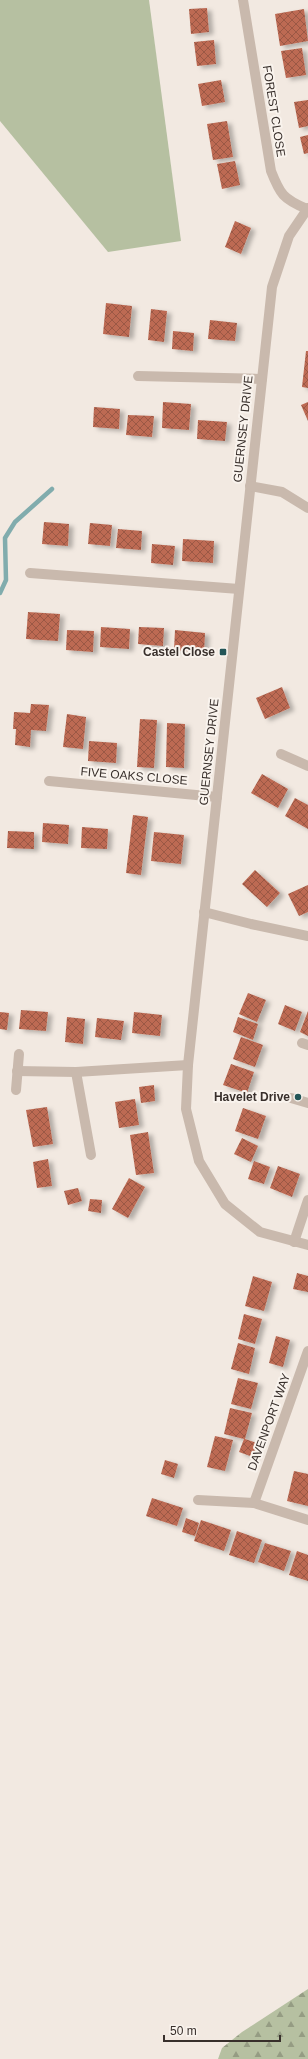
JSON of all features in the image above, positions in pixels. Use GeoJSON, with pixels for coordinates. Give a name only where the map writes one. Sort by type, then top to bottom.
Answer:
{"type":"FeatureCollection","features":[{"type":"Feature","properties":{"kind":"street","name":"FOREST CLOSE"},"geometry":{"type":"LineString","coordinates":[[243,0],[271,171],[278,189],[289,201],[307,209]]}},
{"type":"Feature","properties":{"kind":"street","name":"GUERNSEY DRIVE"},"geometry":{"type":"LineString","coordinates":[[307,209],[289,236],[272,287],[204,912],[188,1065],[186,1109],[200,1161],[225,1204],[260,1232],[308,1245]]}},
{"type":"Feature","properties":{"kind":"street"},"geometry":{"type":"LineString","coordinates":[[138,376],[262,379]]}},
{"type":"Feature","properties":{"kind":"street"},"geometry":{"type":"LineString","coordinates":[[250,486],[282,492],[308,508]]}},
{"type":"Feature","properties":{"kind":"street"},"geometry":{"type":"LineString","coordinates":[[30,573],[239,589]]}},
{"type":"Feature","properties":{"kind":"street"},"geometry":{"type":"LineString","coordinates":[[281,754],[308,766]]}},
{"type":"Feature","properties":{"kind":"street","name":"FIVE OAKS CLOSE"},"geometry":{"type":"LineString","coordinates":[[49,781],[217,797]]}},
{"type":"Feature","properties":{"kind":"street"},"geometry":{"type":"LineString","coordinates":[[204,912],[308,936]]}},
{"type":"Feature","properties":{"kind":"street"},"geometry":{"type":"LineString","coordinates":[[16,1090],[18,1054]]}},
{"type":"Feature","properties":{"kind":"street"},"geometry":{"type":"LineString","coordinates":[[17,1071],[76,1072],[188,1065]]}},
{"type":"Feature","properties":{"kind":"street"},"geometry":{"type":"LineString","coordinates":[[76,1072],[91,1155]]}},
{"type":"Feature","properties":{"kind":"street"},"geometry":{"type":"LineString","coordinates":[[291,1098],[308,1103]]}},
{"type":"Feature","properties":{"kind":"street"},"geometry":{"type":"LineString","coordinates":[[294,1242],[308,1200]]}},
{"type":"Feature","properties":{"kind":"street","name":"DAVENPORT WAY"},"geometry":{"type":"LineString","coordinates":[[254,1503],[308,1351]]}},
{"type":"Feature","properties":{"kind":"street"},"geometry":{"type":"LineString","coordinates":[[198,1500],[254,1503],[308,1520]]}},
{"type":"Feature","properties":{"kind":"green space"},"geometry":{"type":"Polygon","coordinates":[[[0,0],[149,0],[181,241],[108,252],[0,121],[0,0]]]}},
{"type":"Feature","properties":{"kind":"green space"},"geometry":{"type":"Polygon","coordinates":[[[308,1989],[308,2059],[218,2059],[222,2048],[242,2032],[308,1989]]]}},
{"type":"Feature","properties":{"kind":"building"},"geometry":{"type":"Polygon","coordinates":[[[207,8],[209,32],[191,34],[189,9],[207,8]]]}},
{"type":"Feature","properties":{"kind":"building"},"geometry":{"type":"Polygon","coordinates":[[[304,9],[308,41],[280,46],[275,14],[304,9]]]}},
{"type":"Feature","properties":{"kind":"building"},"geometry":{"type":"Polygon","coordinates":[[[214,40],[216,64],[197,66],[194,42],[214,40]]]}},
{"type":"Feature","properties":{"kind":"building"},"geometry":{"type":"Polygon","coordinates":[[[302,48],[306,75],[286,78],[281,51],[302,48]]]}},
{"type":"Feature","properties":{"kind":"building"},"geometry":{"type":"Polygon","coordinates":[[[221,80],[225,102],[202,106],[198,84],[221,80]]]}},
{"type":"Feature","properties":{"kind":"building"},"geometry":{"type":"Polygon","coordinates":[[[308,100],[308,126],[299,128],[294,102],[308,100]]]}},
{"type":"Feature","properties":{"kind":"building"},"geometry":{"type":"Polygon","coordinates":[[[227,121],[233,157],[213,160],[207,124],[227,121]]]}},
{"type":"Feature","properties":{"kind":"building"},"geometry":{"type":"Polygon","coordinates":[[[308,135],[308,153],[304,154],[300,137],[308,135]]]}},
{"type":"Feature","properties":{"kind":"building"},"geometry":{"type":"Polygon","coordinates":[[[235,161],[240,185],[222,189],[217,164],[235,161]]]}},
{"type":"Feature","properties":{"kind":"building"},"geometry":{"type":"Polygon","coordinates":[[[235,221],[251,228],[241,254],[225,247],[235,221]]]}},
{"type":"Feature","properties":{"kind":"building"},"geometry":{"type":"Polygon","coordinates":[[[106,303],[132,306],[129,337],[103,334],[106,303]]]}},
{"type":"Feature","properties":{"kind":"building"},"geometry":{"type":"Polygon","coordinates":[[[151,309],[167,311],[164,342],[148,340],[151,309]]]}},
{"type":"Feature","properties":{"kind":"building"},"geometry":{"type":"Polygon","coordinates":[[[210,320],[237,323],[235,341],[208,339],[210,320]]]}},
{"type":"Feature","properties":{"kind":"building"},"geometry":{"type":"Polygon","coordinates":[[[173,331],[194,333],[193,351],[172,349],[173,331]]]}},
{"type":"Feature","properties":{"kind":"building"},"geometry":{"type":"Polygon","coordinates":[[[306,351],[308,351],[308,388],[302,387],[306,351]]]}},
{"type":"Feature","properties":{"kind":"building"},"geometry":{"type":"Polygon","coordinates":[[[163,402],[191,404],[189,430],[162,428],[163,402]]]}},
{"type":"Feature","properties":{"kind":"building"},"geometry":{"type":"Polygon","coordinates":[[[308,402],[308,421],[301,405],[308,402]]]}},
{"type":"Feature","properties":{"kind":"building"},"geometry":{"type":"Polygon","coordinates":[[[94,407],[120,409],[119,429],[93,427],[94,407]]]}},
{"type":"Feature","properties":{"kind":"building"},"geometry":{"type":"Polygon","coordinates":[[[128,415],[154,416],[152,437],[126,435],[128,415]]]}},
{"type":"Feature","properties":{"kind":"building"},"geometry":{"type":"Polygon","coordinates":[[[198,420],[227,422],[225,441],[197,439],[198,420]]]}},
{"type":"Feature","properties":{"kind":"building"},"geometry":{"type":"Polygon","coordinates":[[[44,522],[69,524],[68,546],[42,544],[44,522]]]}},
{"type":"Feature","properties":{"kind":"building"},"geometry":{"type":"Polygon","coordinates":[[[90,523],[112,525],[110,546],[88,544],[90,523]]]}},
{"type":"Feature","properties":{"kind":"building"},"geometry":{"type":"Polygon","coordinates":[[[118,529],[142,531],[141,550],[116,548],[118,529]]]}},
{"type":"Feature","properties":{"kind":"building"},"geometry":{"type":"Polygon","coordinates":[[[183,539],[214,541],[213,563],[182,561],[183,539]]]}},
{"type":"Feature","properties":{"kind":"building"},"geometry":{"type":"Polygon","coordinates":[[[152,544],[175,546],[173,565],[151,563],[152,544]]]}},
{"type":"Feature","properties":{"kind":"building"},"geometry":{"type":"Polygon","coordinates":[[[28,612],[60,614],[58,641],[26,639],[28,612]]]}},
{"type":"Feature","properties":{"kind":"building"},"geometry":{"type":"Polygon","coordinates":[[[101,627],[130,629],[129,649],[100,647],[101,627]]]}},
{"type":"Feature","properties":{"kind":"building"},"geometry":{"type":"Polygon","coordinates":[[[139,627],[164,628],[163,646],[138,644],[139,627]]]}},
{"type":"Feature","properties":{"kind":"building"},"geometry":{"type":"Polygon","coordinates":[[[67,630],[94,631],[93,652],[66,650],[67,630]]]}},
{"type":"Feature","properties":{"kind":"building"},"geometry":{"type":"Polygon","coordinates":[[[175,630],[205,633],[204,653],[174,650],[175,630]]]}},
{"type":"Feature","properties":{"kind":"building"},"geometry":{"type":"Polygon","coordinates":[[[282,687],[290,708],[265,719],[256,698],[282,687]]]}},
{"type":"Feature","properties":{"kind":"building"},"geometry":{"type":"Polygon","coordinates":[[[31,704],[49,705],[46,731],[31,730],[30,747],[15,745],[16,729],[13,729],[14,712],[30,713],[31,704]]]}},
{"type":"Feature","properties":{"kind":"building"},"geometry":{"type":"Polygon","coordinates":[[[67,714],[86,717],[83,749],[63,747],[67,714]]]}},
{"type":"Feature","properties":{"kind":"building"},"geometry":{"type":"Polygon","coordinates":[[[140,719],[157,720],[154,768],[137,767],[140,719]]]}},
{"type":"Feature","properties":{"kind":"building"},"geometry":{"type":"Polygon","coordinates":[[[167,723],[185,724],[184,768],[166,767],[167,723]]]}},
{"type":"Feature","properties":{"kind":"building"},"geometry":{"type":"Polygon","coordinates":[[[89,741],[117,743],[116,763],[88,761],[89,741]]]}},
{"type":"Feature","properties":{"kind":"building"},"geometry":{"type":"Polygon","coordinates":[[[262,774],[288,789],[278,808],[251,793],[262,774]]]}},
{"type":"Feature","properties":{"kind":"building"},"geometry":{"type":"Polygon","coordinates":[[[295,798],[308,805],[308,829],[285,816],[295,798]]]}},
{"type":"Feature","properties":{"kind":"building"},"geometry":{"type":"Polygon","coordinates":[[[133,815],[148,817],[141,875],[126,873],[133,815]]]}},
{"type":"Feature","properties":{"kind":"building"},"geometry":{"type":"Polygon","coordinates":[[[43,823],[69,825],[68,844],[42,842],[43,823]]]}},
{"type":"Feature","properties":{"kind":"building"},"geometry":{"type":"Polygon","coordinates":[[[82,827],[108,829],[107,849],[81,848],[82,827]]]}},
{"type":"Feature","properties":{"kind":"building"},"geometry":{"type":"Polygon","coordinates":[[[8,831],[34,832],[34,849],[7,848],[8,831]]]}},
{"type":"Feature","properties":{"kind":"building"},"geometry":{"type":"Polygon","coordinates":[[[154,832],[184,835],[181,864],[151,861],[154,832]]]}},
{"type":"Feature","properties":{"kind":"building"},"geometry":{"type":"Polygon","coordinates":[[[255,870],[280,893],[267,907],[242,884],[255,870]]]}},
{"type":"Feature","properties":{"kind":"building"},"geometry":{"type":"Polygon","coordinates":[[[308,885],[308,912],[299,916],[288,894],[308,885]]]}},
{"type":"Feature","properties":{"kind":"building"},"geometry":{"type":"Polygon","coordinates":[[[248,993],[266,1000],[257,1022],[239,1014],[248,993]]]}},
{"type":"Feature","properties":{"kind":"building"},"geometry":{"type":"Polygon","coordinates":[[[285,1005],[302,1012],[295,1031],[278,1024],[285,1005]]]}},
{"type":"Feature","properties":{"kind":"building"},"geometry":{"type":"Polygon","coordinates":[[[21,1010],[48,1012],[46,1031],[19,1029],[21,1010]]]}},
{"type":"Feature","properties":{"kind":"building"},"geometry":{"type":"Polygon","coordinates":[[[308,1011],[308,1036],[300,1032],[308,1011]]]}},
{"type":"Feature","properties":{"kind":"building"},"geometry":{"type":"Polygon","coordinates":[[[0,1012],[9,1013],[7,1030],[0,1029],[0,1012]]]}},
{"type":"Feature","properties":{"kind":"building"},"geometry":{"type":"Polygon","coordinates":[[[134,1012],[162,1015],[160,1036],[132,1033],[134,1012]]]}},
{"type":"Feature","properties":{"kind":"building"},"geometry":{"type":"Polygon","coordinates":[[[67,1017],[85,1019],[83,1044],[65,1042],[67,1017]]]}},
{"type":"Feature","properties":{"kind":"building"},"geometry":{"type":"Polygon","coordinates":[[[238,1017],[258,1024],[253,1040],[233,1032],[238,1017]]]}},
{"type":"Feature","properties":{"kind":"building"},"geometry":{"type":"Polygon","coordinates":[[[97,1018],[124,1021],[121,1040],[95,1037],[97,1018]]]}},
{"type":"Feature","properties":{"kind":"building"},"geometry":{"type":"Polygon","coordinates":[[[241,1037],[263,1045],[255,1067],[233,1059],[241,1037]]]}},
{"type":"Feature","properties":{"kind":"building"},"geometry":{"type":"Polygon","coordinates":[[[231,1064],[254,1072],[247,1093],[223,1085],[231,1064]]]}},
{"type":"Feature","properties":{"kind":"building"},"geometry":{"type":"Polygon","coordinates":[[[154,1085],[155,1101],[141,1103],[139,1087],[154,1085]]]}},
{"type":"Feature","properties":{"kind":"building"},"geometry":{"type":"Polygon","coordinates":[[[135,1099],[139,1125],[119,1128],[115,1102],[135,1099]]]}},
{"type":"Feature","properties":{"kind":"building"},"geometry":{"type":"Polygon","coordinates":[[[47,1107],[53,1144],[33,1147],[26,1110],[47,1107]]]}},
{"type":"Feature","properties":{"kind":"building"},"geometry":{"type":"Polygon","coordinates":[[[243,1108],[266,1116],[258,1139],[235,1131],[243,1108]]]}},
{"type":"Feature","properties":{"kind":"building"},"geometry":{"type":"Polygon","coordinates":[[[148,1132],[154,1173],[136,1175],[130,1135],[148,1132]]]}},
{"type":"Feature","properties":{"kind":"building"},"geometry":{"type":"Polygon","coordinates":[[[242,1138],[258,1146],[251,1162],[234,1154],[242,1138]]]}},
{"type":"Feature","properties":{"kind":"building"},"geometry":{"type":"Polygon","coordinates":[[[48,1159],[52,1186],[37,1188],[33,1162],[48,1159]]]}},
{"type":"Feature","properties":{"kind":"building"},"geometry":{"type":"Polygon","coordinates":[[[254,1161],[270,1167],[264,1184],[248,1179],[254,1161]]]}},
{"type":"Feature","properties":{"kind":"building"},"geometry":{"type":"Polygon","coordinates":[[[278,1166],[300,1174],[292,1197],[270,1188],[278,1166]]]}},
{"type":"Feature","properties":{"kind":"building"},"geometry":{"type":"Polygon","coordinates":[[[129,1178],[145,1187],[128,1218],[112,1209],[129,1178]]]}},
{"type":"Feature","properties":{"kind":"building"},"geometry":{"type":"Polygon","coordinates":[[[78,1188],[82,1201],[68,1205],[64,1191],[78,1188]]]}},
{"type":"Feature","properties":{"kind":"building"},"geometry":{"type":"Polygon","coordinates":[[[90,1199],[102,1200],[101,1213],[88,1211],[90,1199]]]}},
{"type":"Feature","properties":{"kind":"building"},"geometry":{"type":"Polygon","coordinates":[[[297,1273],[308,1276],[308,1292],[293,1289],[297,1273]]]}},
{"type":"Feature","properties":{"kind":"building"},"geometry":{"type":"Polygon","coordinates":[[[253,1276],[272,1282],[264,1311],[245,1306],[253,1276]]]}},
{"type":"Feature","properties":{"kind":"building"},"geometry":{"type":"Polygon","coordinates":[[[244,1314],[262,1319],[255,1344],[238,1339],[244,1314]]]}},
{"type":"Feature","properties":{"kind":"building"},"geometry":{"type":"Polygon","coordinates":[[[276,1336],[290,1340],[283,1367],[269,1363],[276,1336]]]}},
{"type":"Feature","properties":{"kind":"building"},"geometry":{"type":"Polygon","coordinates":[[[238,1343],[255,1348],[249,1374],[231,1369],[238,1343]]]}},
{"type":"Feature","properties":{"kind":"building"},"geometry":{"type":"Polygon","coordinates":[[[238,1378],[258,1383],[251,1409],[231,1404],[238,1378]]]}},
{"type":"Feature","properties":{"kind":"building"},"geometry":{"type":"Polygon","coordinates":[[[230,1408],[252,1413],[245,1439],[257,1443],[253,1457],[239,1452],[244,1439],[224,1434],[230,1408]]]}},
{"type":"Feature","properties":{"kind":"building"},"geometry":{"type":"Polygon","coordinates":[[[215,1436],[233,1440],[225,1471],[207,1467],[215,1436]]]}},
{"type":"Feature","properties":{"kind":"building"},"geometry":{"type":"Polygon","coordinates":[[[165,1460],[178,1464],[174,1478],[161,1474],[165,1460]]]}},
{"type":"Feature","properties":{"kind":"building"},"geometry":{"type":"Polygon","coordinates":[[[294,1471],[308,1474],[308,1506],[287,1501],[294,1471]]]}},
{"type":"Feature","properties":{"kind":"building"},"geometry":{"type":"Polygon","coordinates":[[[152,1498],[183,1508],[177,1526],[146,1516],[152,1498]]]}},
{"type":"Feature","properties":{"kind":"building"},"geometry":{"type":"Polygon","coordinates":[[[186,1518],[199,1523],[195,1536],[182,1532],[186,1518]]]}},
{"type":"Feature","properties":{"kind":"building"},"geometry":{"type":"Polygon","coordinates":[[[201,1520],[231,1530],[224,1551],[194,1541],[201,1520]]]}},
{"type":"Feature","properties":{"kind":"building"},"geometry":{"type":"Polygon","coordinates":[[[237,1531],[262,1540],[254,1563],[229,1555],[237,1531]]]}},
{"type":"Feature","properties":{"kind":"building"},"geometry":{"type":"Polygon","coordinates":[[[265,1543],[291,1551],[284,1571],[258,1562],[265,1543]]]}},
{"type":"Feature","properties":{"kind":"building"},"geometry":{"type":"Polygon","coordinates":[[[297,1551],[308,1555],[308,1581],[289,1575],[297,1551]]]}},
{"type":"Feature","properties":{"kind":"waterway"},"geometry":{"type":"LineString","coordinates":[[0,593],[6,580],[5,538],[15,522],[52,489]]}},
{"type":"Feature","properties":{"kind":"place","name":"Castel Close"},"geometry":{"type":"Point","coordinates":[223,652]}},
{"type":"Feature","properties":{"kind":"place","name":"Havelet Drive"},"geometry":{"type":"Point","coordinates":[298,1097]}}]}
